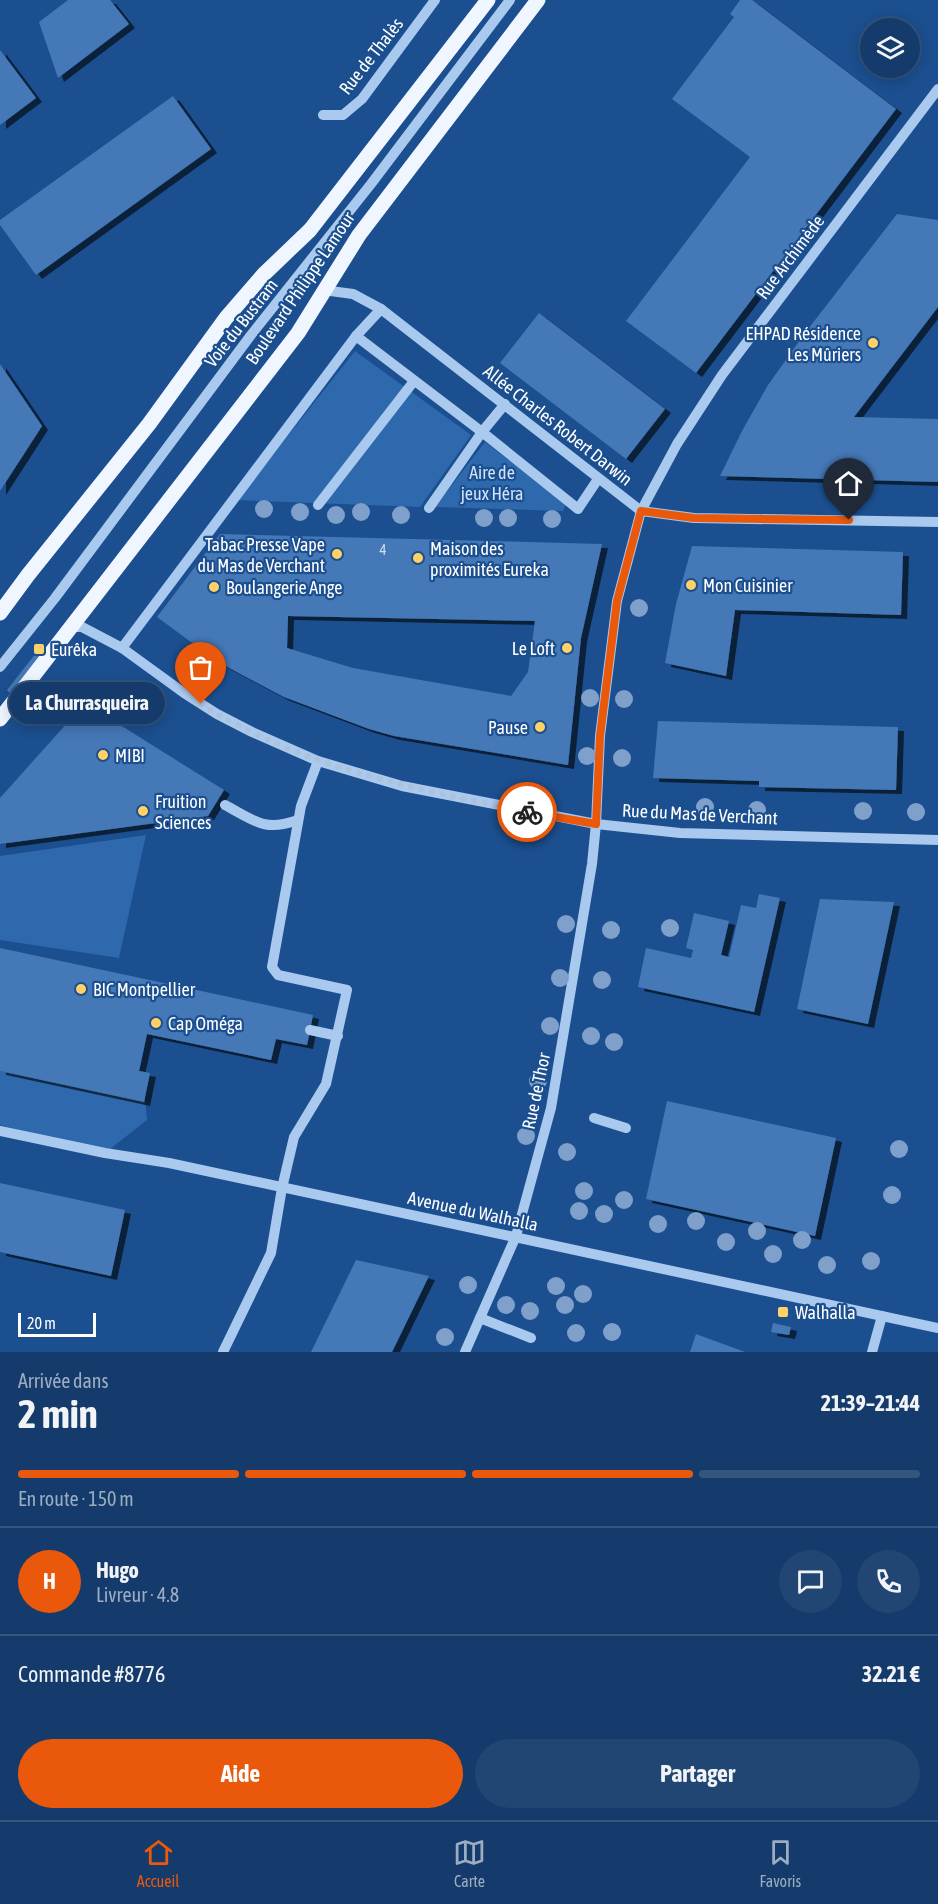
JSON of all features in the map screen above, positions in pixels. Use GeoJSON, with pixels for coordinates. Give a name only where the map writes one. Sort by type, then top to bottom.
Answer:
{"type":"FeatureCollection","features":[{"type":"Feature","properties":{"kind":"main road","name":"Boulevard Philippe Lamour"},"geometry":{"type":"LineString","coordinates":[[0,614],[5,597],[149,424],[226,318],[264,274],[310,230],[488,0]]}},
{"type":"Feature","properties":{"kind":"main road","name":"Boulevard Philippe Lamour"},"geometry":{"type":"LineString","coordinates":[[0,719],[297,333],[359,235],[538,0]]}},
{"type":"Feature","properties":{"kind":"street","name":"Rue de Thalès"},"geometry":{"type":"LineString","coordinates":[[323,115],[343,115],[362,99],[435,0]]}},
{"type":"Feature","properties":{"kind":"street","name":"Voie du Bustram"},"geometry":{"type":"LineString","coordinates":[[0,667],[55,598],[251,335],[371,184],[510,0]]}},
{"type":"Feature","properties":{"kind":"street","name":"Rue Archimède"},"geometry":{"type":"LineString","coordinates":[[596,824],[600,736],[617,601],[641,511],[676,444],[722,375],[938,89]]}},
{"type":"Feature","properties":{"kind":"street","name":"Allée Charles Robert Darwin"},"geometry":{"type":"LineString","coordinates":[[323,290],[353,294],[381,309],[641,511],[694,518],[938,522]]}},
{"type":"Feature","properties":{"kind":"street"},"geometry":{"type":"LineString","coordinates":[[122,648],[356,336],[381,309]]}},
{"type":"Feature","properties":{"kind":"street"},"geometry":{"type":"LineString","coordinates":[[356,336],[578,509],[598,479]]}},
{"type":"Feature","properties":{"kind":"street"},"geometry":{"type":"LineString","coordinates":[[318,505],[414,381]]}},
{"type":"Feature","properties":{"kind":"street"},"geometry":{"type":"LineString","coordinates":[[429,508],[482,432],[505,404]]}},
{"type":"Feature","properties":{"kind":"street","name":"Rue du Mas de Verchant"},"geometry":{"type":"LineString","coordinates":[[72,627],[82,627],[122,648],[217,714],[318,761],[402,786],[596,824],[680,832],[938,840]]}},
{"type":"Feature","properties":{"kind":"street"},"geometry":{"type":"LineString","coordinates":[[223,1352],[271,1253],[282,1188],[294,1137],[326,1084],[347,990],[278,975],[272,967],[301,806],[318,761]]}},
{"type":"Feature","properties":{"kind":"street"},"geometry":{"type":"LineString","coordinates":[[225,805],[261,825],[281,826],[298,820]]}},
{"type":"Feature","properties":{"kind":"street","name":"Rue de Thor"},"geometry":{"type":"LineString","coordinates":[[465,1352],[516,1236],[551,1108],[592,864],[596,824]]}},
{"type":"Feature","properties":{"kind":"street"},"geometry":{"type":"LineString","coordinates":[[310,1030],[338,1036]]}},
{"type":"Feature","properties":{"kind":"street"},"geometry":{"type":"LineString","coordinates":[[594,1118],[626,1128]]}},
{"type":"Feature","properties":{"kind":"street","name":"Avenue du Walhalla"},"geometry":{"type":"LineString","coordinates":[[0,1131],[105,1153],[169,1163],[938,1328]]}},
{"type":"Feature","properties":{"kind":"street"},"geometry":{"type":"LineString","coordinates":[[872,1352],[882,1316]]}},
{"type":"Feature","properties":{"kind":"street"},"geometry":{"type":"LineString","coordinates":[[480,1318],[531,1338]]}},
{"type":"Feature","properties":{"kind":"green space"},"geometry":{"type":"Polygon","coordinates":[[[355,351],[471,435],[420,507],[237,500],[355,351]]]}},
{"type":"Feature","properties":{"kind":"green space","name":"Aire de jeux Héra"},"geometry":{"type":"Polygon","coordinates":[[[485,442],[566,504],[563,511],[435,507],[485,442]]]}},
{"type":"Feature","properties":{"kind":"green space"},"geometry":{"type":"Polygon","coordinates":[[[146,835],[119,958],[0,940],[0,856],[146,835]]]}},
{"type":"Feature","properties":{"kind":"green space"},"geometry":{"type":"Polygon","coordinates":[[[0,1071],[143,1102],[145,1097],[147,1120],[105,1153],[0,1125],[0,1071]]]}},
{"type":"Feature","properties":{"kind":"building"},"geometry":{"type":"Polygon","coordinates":[[[68,0],[110,0],[129,24],[58,78],[39,22],[68,0]]]}},
{"type":"Feature","properties":{"kind":"building"},"geometry":{"type":"Polygon","coordinates":[[[740,0],[752,0],[896,109],[696,373],[626,321],[750,157],[672,99],[734,17],[730,14],[740,0]]]}},
{"type":"Feature","properties":{"kind":"building"},"geometry":{"type":"Polygon","coordinates":[[[0,50],[36,98],[0,125],[0,50]]]}},
{"type":"Feature","properties":{"kind":"building"},"geometry":{"type":"Polygon","coordinates":[[[173,96],[211,149],[36,275],[0,225],[0,220],[173,96]]]}},
{"type":"Feature","properties":{"kind":"building"},"geometry":{"type":"Polygon","coordinates":[[[897,214],[938,220],[938,307],[854,417],[938,419],[938,482],[720,476],[768,385],[897,214]]]}},
{"type":"Feature","properties":{"kind":"building"},"geometry":{"type":"Polygon","coordinates":[[[539,313],[665,409],[626,459],[500,363],[539,313]]]}},
{"type":"Feature","properties":{"kind":"building"},"geometry":{"type":"Polygon","coordinates":[[[0,364],[42,426],[0,491],[0,364]]]}},
{"type":"Feature","properties":{"kind":"building"},"geometry":{"type":"Polygon","coordinates":[[[220,534],[602,544],[581,638],[568,765],[394,736],[369,729],[284,697],[218,662],[157,617],[220,534]],[[288,616],[287,648],[353,668],[511,696],[528,672],[535,621],[288,616]]]}},
{"type":"Feature","properties":{"kind":"building"},"geometry":{"type":"Polygon","coordinates":[[[692,546],[903,552],[901,615],[735,610],[726,676],[665,663],[676,604],[692,546]]]}},
{"type":"Feature","properties":{"kind":"building"},"geometry":{"type":"Polygon","coordinates":[[[36,653],[42,657],[12,696],[7,690],[36,653]]]}},
{"type":"Feature","properties":{"kind":"building","name":"MIBI"},"geometry":{"type":"Polygon","coordinates":[[[85,703],[224,790],[208,816],[0,844],[0,798],[85,703]]]}},
{"type":"Feature","properties":{"kind":"building"},"geometry":{"type":"Polygon","coordinates":[[[658,721],[898,727],[896,790],[759,787],[759,781],[653,778],[658,721]]]}},
{"type":"Feature","properties":{"kind":"building"},"geometry":{"type":"Polygon","coordinates":[[[759,894],[780,898],[754,1012],[638,987],[646,948],[691,958],[693,950],[686,948],[694,913],[729,921],[721,955],[729,957],[741,905],[756,908],[759,894]]]}},
{"type":"Feature","properties":{"kind":"building"},"geometry":{"type":"Polygon","coordinates":[[[820,899],[894,902],[868,1024],[797,1009],[820,899]]]}},
{"type":"Feature","properties":{"kind":"building","name":"Cap Oméga"},"geometry":{"type":"Polygon","coordinates":[[[0,948],[313,1015],[307,1045],[276,1039],[271,1060],[147,1034],[139,1071],[150,1073],[144,1102],[0,1071],[0,948]]]}},
{"type":"Feature","properties":{"kind":"building"},"geometry":{"type":"Polygon","coordinates":[[[667,1101],[836,1138],[815,1236],[646,1199],[667,1101]]]}},
{"type":"Feature","properties":{"kind":"building"},"geometry":{"type":"Polygon","coordinates":[[[0,1183],[125,1210],[111,1276],[0,1252],[0,1183]]]}},
{"type":"Feature","properties":{"kind":"building"},"geometry":{"type":"Polygon","coordinates":[[[356,1260],[429,1276],[392,1352],[311,1352],[356,1260]]]}},
{"type":"Feature","properties":{"kind":"building"},"geometry":{"type":"Polygon","coordinates":[[[773,1323],[791,1327],[789,1335],[771,1332],[773,1323]]]}},
{"type":"Feature","properties":{"kind":"building"},"geometry":{"type":"Polygon","coordinates":[[[696,1334],[745,1352],[690,1352],[696,1334]]]}},
{"type":"Feature","properties":{"kind":"way so far"},"geometry":{"type":"LineString","coordinates":[[201,704],[252,732],[318,761],[402,786],[527,812]]}},
{"type":"Feature","properties":{"kind":"place","name":"EHPAD Résidence Les Mûriers"},"geometry":{"type":"Point","coordinates":[873,343]}},
{"type":"Feature","properties":{"kind":"place","name":"Tabac Presse Vape du Mas de Verchant"},"geometry":{"type":"Point","coordinates":[337,554]}},
{"type":"Feature","properties":{"kind":"place","name":"Maison des proximités Eureka"},"geometry":{"type":"Point","coordinates":[418,558]}},
{"type":"Feature","properties":{"kind":"place","name":"Mon Cuisinier"},"geometry":{"type":"Point","coordinates":[691,585]}},
{"type":"Feature","properties":{"kind":"place","name":"Boulangerie Ange"},"geometry":{"type":"Point","coordinates":[214,587]}},
{"type":"Feature","properties":{"kind":"place","name":"Le Loft"},"geometry":{"type":"Point","coordinates":[567,648]}},
{"type":"Feature","properties":{"kind":"place","name":"Eurêka"},"geometry":{"type":"Point","coordinates":[39,649]}},
{"type":"Feature","properties":{"kind":"place","name":"La Churrasqueira"},"geometry":{"type":"Point","coordinates":[201,704]}},
{"type":"Feature","properties":{"kind":"place","name":"Pause"},"geometry":{"type":"Point","coordinates":[540,727]}},
{"type":"Feature","properties":{"kind":"place","name":"MIBI"},"geometry":{"type":"Point","coordinates":[103,755]}},
{"type":"Feature","properties":{"kind":"place","name":"Fruition Sciences"},"geometry":{"type":"Point","coordinates":[143,811]}},
{"type":"Feature","properties":{"kind":"place","name":"BIC Montpellier"},"geometry":{"type":"Point","coordinates":[81,989]}},
{"type":"Feature","properties":{"kind":"place","name":"Cap Oméga"},"geometry":{"type":"Point","coordinates":[156,1023]}},
{"type":"Feature","properties":{"kind":"place","name":"Walhalla"},"geometry":{"type":"Point","coordinates":[783,1312]}},
{"type":"Feature","properties":{"kind":"route"},"geometry":{"type":"LineString","coordinates":[[527,812],[596,824],[600,736],[617,601],[641,511],[694,518],[849,520]]}}]}
